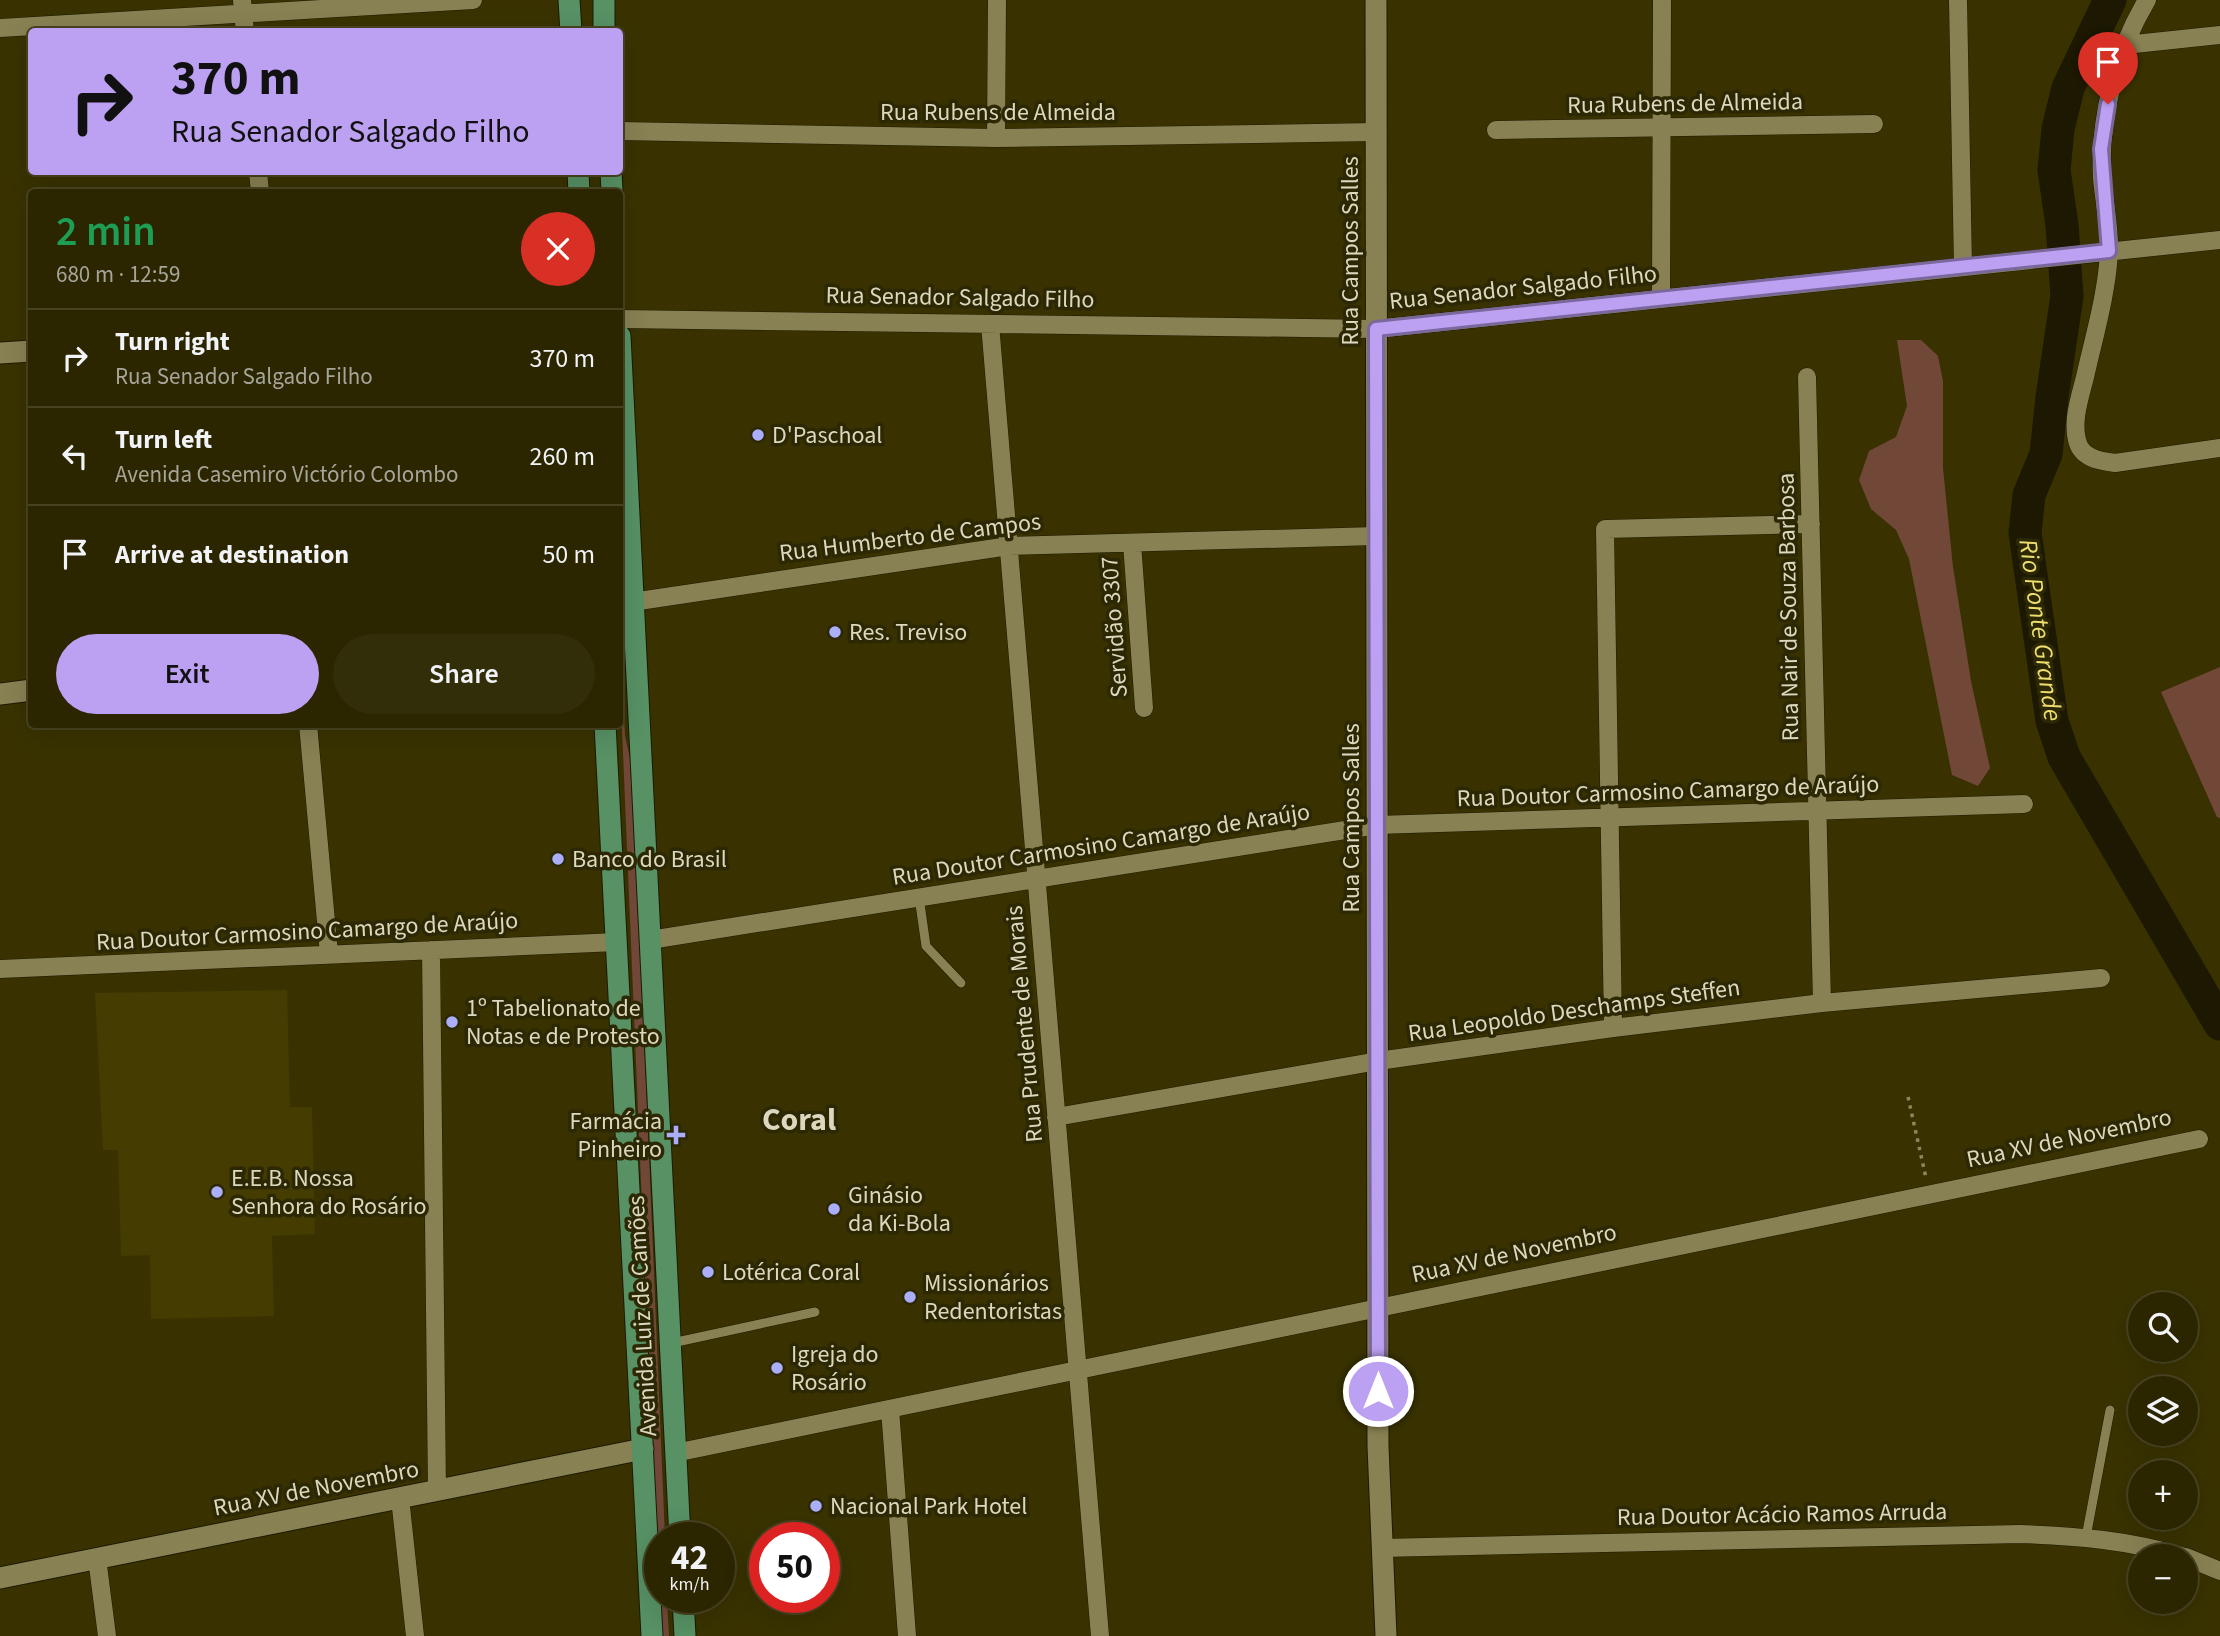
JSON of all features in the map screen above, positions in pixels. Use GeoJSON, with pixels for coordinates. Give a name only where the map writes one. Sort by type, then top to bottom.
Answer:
{"type":"FeatureCollection","features":[{"type":"Feature","properties":{"kind":"main road"},"geometry":{"type":"LineString","coordinates":[[569,0],[571,28]]}},
{"type":"Feature","properties":{"kind":"main road"},"geometry":{"type":"LineString","coordinates":[[604,0],[604,28]]}},
{"type":"Feature","properties":{"kind":"main road","name":"Rua Campos Salles"},"geometry":{"type":"LineString","coordinates":[[1376,0],[1378,1446],[1386,1636]]}},
{"type":"Feature","properties":{"kind":"main road"},"geometry":{"type":"LineString","coordinates":[[0,353],[28,351]]}},
{"type":"Feature","properties":{"kind":"main road","name":"Avenida Luiz de Camões"},"geometry":{"type":"LineString","coordinates":[[623,470],[626,603],[650,940],[679,1522]]}},
{"type":"Feature","properties":{"kind":"main road"},"geometry":{"type":"LineString","coordinates":[[0,694],[28,690]]}},
{"type":"Feature","properties":{"kind":"main road","name":"Avenida Luiz de Camões"},"geometry":{"type":"LineString","coordinates":[[605,728],[652,1636]]}},
{"type":"Feature","properties":{"kind":"main road","name":"Rua XV de Novembro"},"geometry":{"type":"LineString","coordinates":[[0,1578],[643,1449]]}},
{"type":"Feature","properties":{"kind":"main road"},"geometry":{"type":"LineString","coordinates":[[684,1613],[685,1636]]}},
{"type":"Feature","properties":{"kind":"street"},"geometry":{"type":"LineString","coordinates":[[0,28],[473,0]]}},
{"type":"Feature","properties":{"kind":"street"},"geometry":{"type":"LineString","coordinates":[[996,138],[997,0]]}},
{"type":"Feature","properties":{"kind":"street"},"geometry":{"type":"LineString","coordinates":[[1661,299],[1662,0]]}},
{"type":"Feature","properties":{"kind":"street"},"geometry":{"type":"LineString","coordinates":[[1958,0],[1963,267]]}},
{"type":"Feature","properties":{"kind":"street"},"geometry":{"type":"LineString","coordinates":[[2147,0],[2125,45],[2113,81],[2101,149],[2101,305],[2077,410],[2077,442],[2084,452],[2097,461],[2115,463],[2220,448]]}},
{"type":"Feature","properties":{"kind":"street"},"geometry":{"type":"LineString","coordinates":[[2125,45],[2220,35]]}},
{"type":"Feature","properties":{"kind":"street","name":"Rua Rubens de Almeida"},"geometry":{"type":"LineString","coordinates":[[1496,130],[1874,124]]}},
{"type":"Feature","properties":{"kind":"street","name":"Rua Rubens de Almeida"},"geometry":{"type":"LineString","coordinates":[[623,131],[996,138],[1376,132]]}},
{"type":"Feature","properties":{"kind":"street","name":"Rua Senador Salgado Filho"},"geometry":{"type":"LineString","coordinates":[[623,319],[1376,329],[2220,240]]}},
{"type":"Feature","properties":{"kind":"street","name":"Rua Prudente de Morais"},"geometry":{"type":"LineString","coordinates":[[990,324],[1100,1636]]}},
{"type":"Feature","properties":{"kind":"street","name":"Rua Nair de Souza Barbosa"},"geometry":{"type":"LineString","coordinates":[[1807,377],[1822,1003]]}},
{"type":"Feature","properties":{"kind":"street"},"geometry":{"type":"LineString","coordinates":[[1614,1028],[1605,530],[1811,524]]}},
{"type":"Feature","properties":{"kind":"street","name":"Rua Humberto de Campos"},"geometry":{"type":"LineString","coordinates":[[626,603],[1009,546],[1376,536]]}},
{"type":"Feature","properties":{"kind":"street","name":"Servidão 3307"},"geometry":{"type":"LineString","coordinates":[[1132,543],[1144,708]]}},
{"type":"Feature","properties":{"kind":"street"},"geometry":{"type":"LineString","coordinates":[[308,728],[329,954]]}},
{"type":"Feature","properties":{"kind":"street","name":"Rua Doutor Carmosino Camargo de Araújo"},"geometry":{"type":"LineString","coordinates":[[650,940],[1377,825],[2024,804]]}},
{"type":"Feature","properties":{"kind":"street","name":"Rua Doutor Carmosino Camargo de Araújo"},"geometry":{"type":"LineString","coordinates":[[0,969],[617,942]]}},
{"type":"Feature","properties":{"kind":"street"},"geometry":{"type":"LineString","coordinates":[[431,950],[437,1490]]}},
{"type":"Feature","properties":{"kind":"street","name":"Rua Leopoldo Deschamps Steffen"},"geometry":{"type":"LineString","coordinates":[[1056,1117],[1378,1061],[1614,1028],[1822,1003],[2101,978]]}},
{"type":"Feature","properties":{"kind":"street","name":"Rua XV de Novembro"},"geometry":{"type":"LineString","coordinates":[[676,1453],[2199,1139]]}},
{"type":"Feature","properties":{"kind":"street"},"geometry":{"type":"LineString","coordinates":[[890,1409],[907,1636]]}},
{"type":"Feature","properties":{"kind":"street"},"geometry":{"type":"LineString","coordinates":[[400,1498],[415,1636]]}},
{"type":"Feature","properties":{"kind":"street","name":"Rua Doutor Acácio Ramos Arruda"},"geometry":{"type":"LineString","coordinates":[[1381,1548],[1971,1534],[2086,1537],[2133,1544]]}},
{"type":"Feature","properties":{"kind":"street"},"geometry":{"type":"LineString","coordinates":[[97,1558],[107,1636]]}},
{"type":"Feature","properties":{"kind":"street","name":"Rua Doutor Acácio Ramos Arruda"},"geometry":{"type":"LineString","coordinates":[[2198,1562],[2220,1571]]}},
{"type":"Feature","properties":{"kind":"lane"},"geometry":{"type":"LineString","coordinates":[[919,897],[926,946],[961,982]]}},
{"type":"Feature","properties":{"kind":"lane"},"geometry":{"type":"LineString","coordinates":[[670,1344],[815,1312]]}},
{"type":"Feature","properties":{"kind":"lane"},"geometry":{"type":"LineString","coordinates":[[2086,1537],[2110,1410]]}},
{"type":"Feature","properties":{"kind":"path"},"geometry":{"type":"LineString","coordinates":[[1908,1097],[1929,1194]]}},
{"type":"Feature","properties":{"kind":"shaded area"},"geometry":{"type":"Polygon","coordinates":[[[1897,340],[1921,340],[1938,356],[1943,381],[1943,468],[1953,567],[1971,681],[1990,768],[1978,786],[1952,775],[1909,559],[1896,530],[1871,509],[1859,480],[1869,451],[1896,437],[1907,406],[1897,340]]]}},
{"type":"Feature","properties":{"kind":"shaded area"},"geometry":{"type":"Polygon","coordinates":[[[2220,667],[2220,818],[2217,817],[2161,692],[2220,667]]]}},
{"type":"Feature","properties":{"kind":"shaded area"},"geometry":{"type":"Polygon","coordinates":[[[623,693],[625,736],[633,772],[664,1522],[655,1522],[622,728],[623,693]]]}},
{"type":"Feature","properties":{"kind":"shaded area","name":"E.E.B. Nossa Senhora do Rosário"},"geometry":{"type":"Polygon","coordinates":[[[287,990],[290,1107],[312,1107],[315,1234],[272,1236],[274,1316],[151,1319],[150,1255],[121,1256],[118,1150],[103,1150],[95,993],[287,990]]]}},
{"type":"Feature","properties":{"kind":"shaded area"},"geometry":{"type":"Polygon","coordinates":[[[659,1613],[668,1613],[669,1636],[660,1636],[659,1613]]]}},
{"type":"Feature","properties":{"kind":"waterway","name":"Rio Ponte Grande"},"geometry":{"type":"LineString","coordinates":[[2110,0],[2068,88],[2058,129],[2054,170],[2062,225],[2067,296],[2046,454],[2029,495],[2025,533],[2052,721],[2064,757],[2220,1024]]}},
{"type":"Feature","properties":{"kind":"waterway","name":"Rio Ponte Grande"},"geometry":{"type":"LineString","coordinates":[[2217,1018],[2220,1012]]}},
{"type":"Feature","properties":{"kind":"place","name":"D'Paschoal"},"geometry":{"type":"Point","coordinates":[758,435]}},
{"type":"Feature","properties":{"kind":"place","name":"Res. Treviso"},"geometry":{"type":"Point","coordinates":[835,632]}},
{"type":"Feature","properties":{"kind":"place","name":"Banco do Brasil"},"geometry":{"type":"Point","coordinates":[558,859]}},
{"type":"Feature","properties":{"kind":"place","name":"1º Tabelionato de Notas e de Protesto"},"geometry":{"type":"Point","coordinates":[452,1022]}},
{"type":"Feature","properties":{"kind":"place","name":"Farmácia Pinheiro"},"geometry":{"type":"Point","coordinates":[676,1135]}},
{"type":"Feature","properties":{"kind":"place","name":"E.E.B. Nossa Senhora do Rosário"},"geometry":{"type":"Point","coordinates":[217,1192]}},
{"type":"Feature","properties":{"kind":"place","name":"Ginásio da Ki-Bola"},"geometry":{"type":"Point","coordinates":[834,1209]}},
{"type":"Feature","properties":{"kind":"place","name":"Lotérica Coral"},"geometry":{"type":"Point","coordinates":[708,1272]}},
{"type":"Feature","properties":{"kind":"place","name":"Missionários Redentoristas"},"geometry":{"type":"Point","coordinates":[910,1297]}},
{"type":"Feature","properties":{"kind":"place","name":"Igreja do Rosário"},"geometry":{"type":"Point","coordinates":[777,1368]}},
{"type":"Feature","properties":{"kind":"place","name":"Nacional Park Hotel"},"geometry":{"type":"Point","coordinates":[816,1506]}},
{"type":"Feature","properties":{"kind":"district","name":"Coral"},"geometry":{"type":"Point","coordinates":[799,1119]}},
{"type":"Feature","properties":{"kind":"route"},"geometry":{"type":"LineString","coordinates":[[1378,1391],[1376,329],[2109,251],[2101,149],[2108,104]]}}]}
